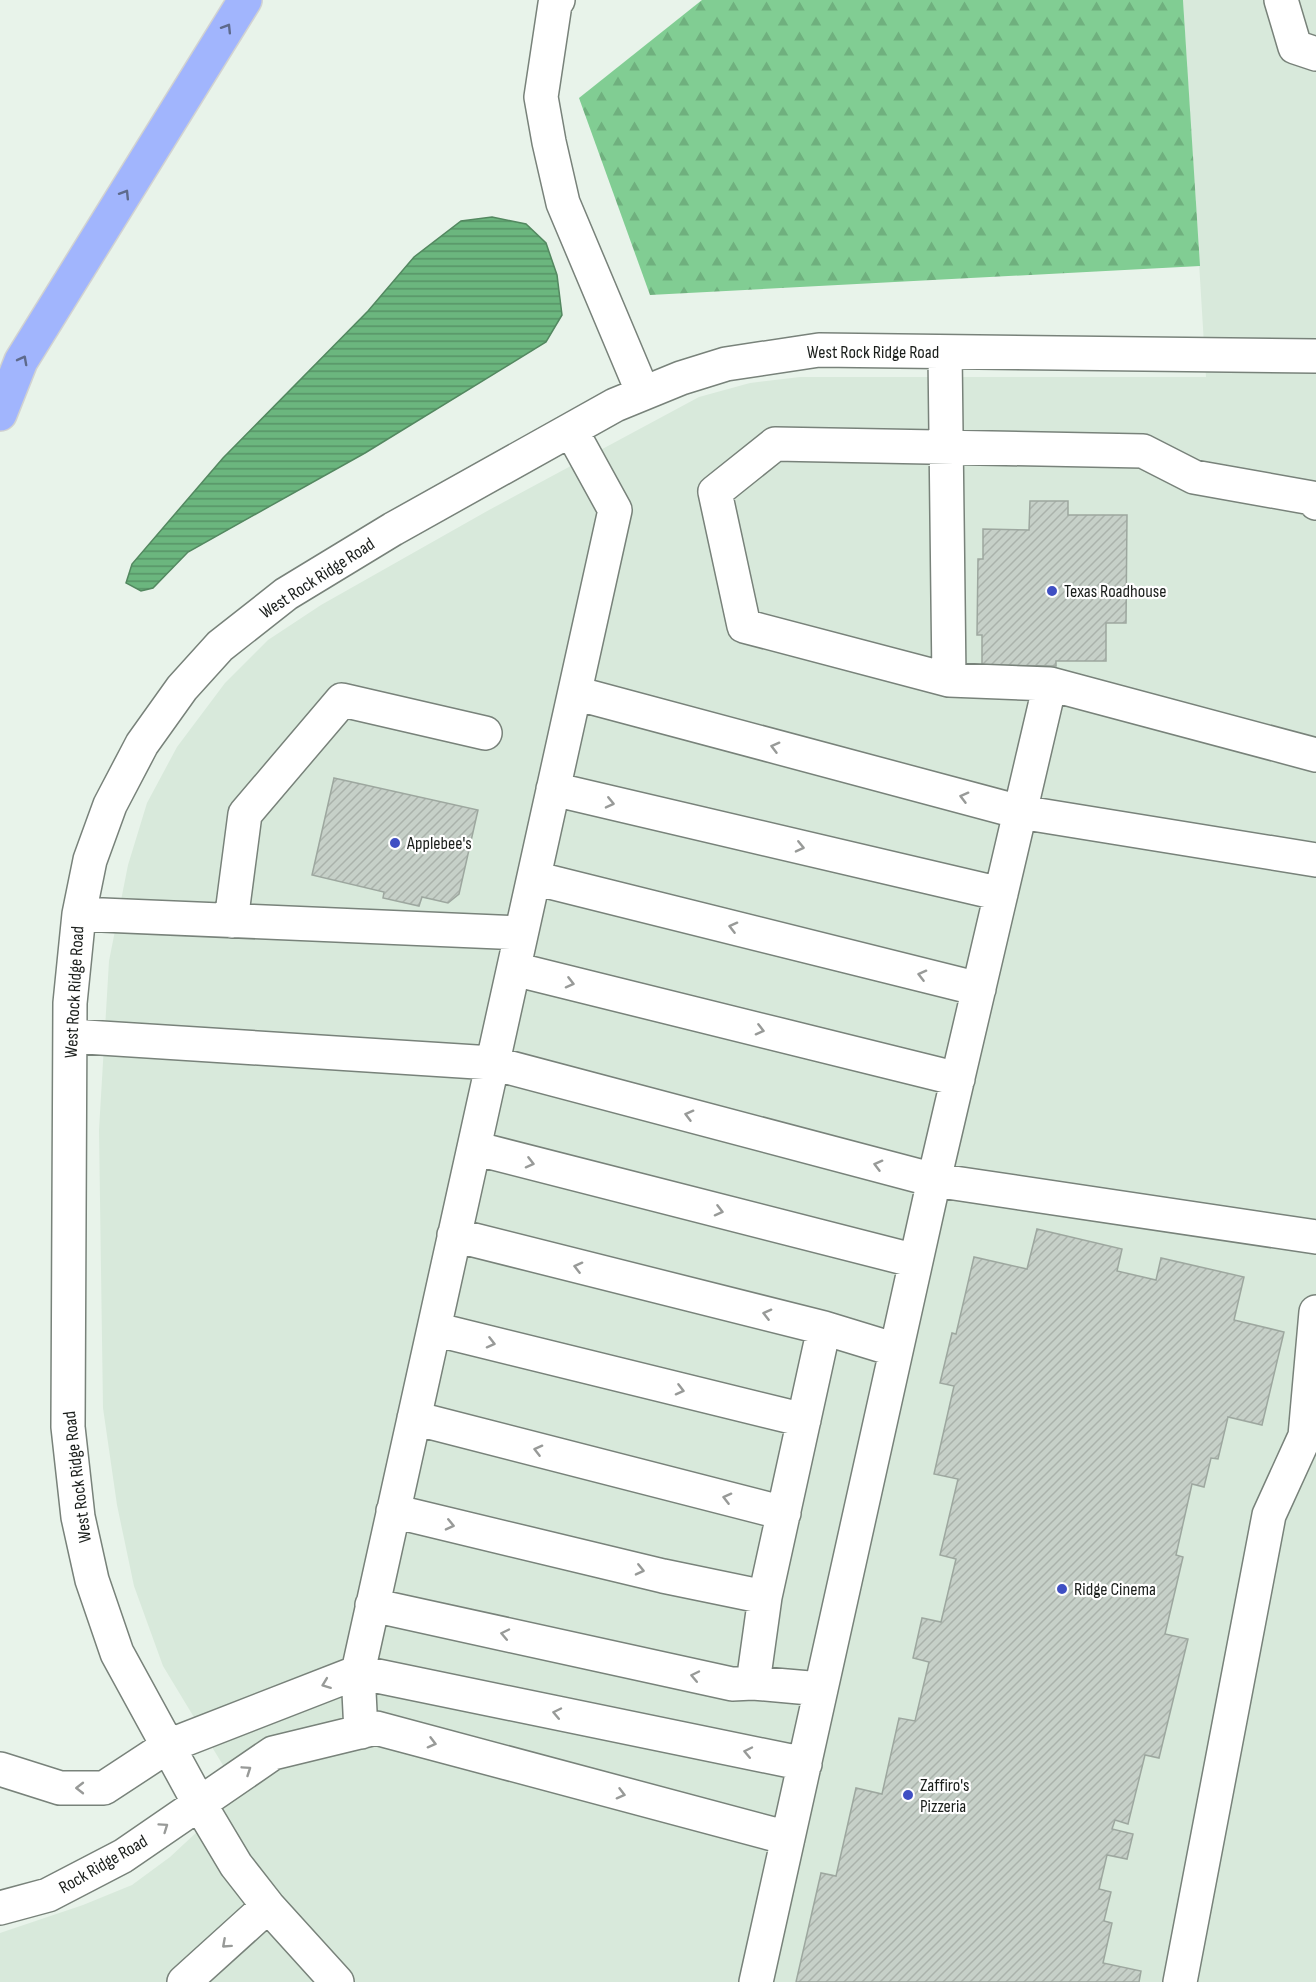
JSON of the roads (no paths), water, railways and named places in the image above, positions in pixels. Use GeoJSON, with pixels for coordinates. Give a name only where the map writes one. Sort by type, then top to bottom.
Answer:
{"type":"FeatureCollection","features":[{"type":"Feature","properties":{"kind":"highway"},"geometry":{"type":"LineString","coordinates":[[0,414],[21,361],[245,0]]}},
{"type":"Feature","properties":{"kind":"street"},"geometry":{"type":"LineString","coordinates":[[558,0],[555,4],[541,97],[549,142],[563,203],[643,393]]}},
{"type":"Feature","properties":{"kind":"street"},"geometry":{"type":"LineString","coordinates":[[1281,0],[1295,47],[1316,54]]}},
{"type":"Feature","properties":{"kind":"street","name":"West Rock Ridge Road"},"geometry":{"type":"LineString","coordinates":[[337,1982],[268,1906],[236,1865],[199,1803],[117,1653],[92,1580],[78,1517],[68,1427],[70,1003],[79,914],[90,860],[110,805],[142,744],[182,688],[220,646],[286,594],[393,529],[615,405],[681,378],[726,364],[819,350],[1316,356]]}},
{"type":"Feature","properties":{"kind":"street"},"geometry":{"type":"LineString","coordinates":[[945,352],[950,680]]}},
{"type":"Feature","properties":{"kind":"street"},"geometry":{"type":"LineString","coordinates":[[361,1732],[357,1672],[615,510],[571,430]]}},
{"type":"Feature","properties":{"kind":"street"},"geometry":{"type":"LineString","coordinates":[[1316,503],[1312,498],[1194,477],[1143,451],[946,446],[775,444],[715,492],[744,626],[950,680],[1050,684],[1316,755]]}},
{"type":"Feature","properties":{"kind":"street"},"geometry":{"type":"LineString","coordinates":[[756,1982],[934,1180],[1050,684]]}},
{"type":"Feature","properties":{"kind":"street"},"geometry":{"type":"LineString","coordinates":[[575,693],[1020,812],[1316,860]]}},
{"type":"Feature","properties":{"kind":"street"},"geometry":{"type":"LineString","coordinates":[[231,921],[245,814],[342,700],[484,733]]}},
{"type":"Feature","properties":{"kind":"street"},"geometry":{"type":"LineString","coordinates":[[553,789],[1001,894]]}},
{"type":"Feature","properties":{"kind":"street"},"geometry":{"type":"LineString","coordinates":[[534,878],[979,989]]}},
{"type":"Feature","properties":{"kind":"street"},"geometry":{"type":"LineString","coordinates":[[79,914],[521,933]]}},
{"type":"Feature","properties":{"kind":"street"},"geometry":{"type":"LineString","coordinates":[[513,969],[958,1079]]}},
{"type":"Feature","properties":{"kind":"street"},"geometry":{"type":"LineString","coordinates":[[70,1036],[492,1063],[934,1180],[1316,1237]]}},
{"type":"Feature","properties":{"kind":"street"},"geometry":{"type":"LineString","coordinates":[[474,1148],[916,1261]]}},
{"type":"Feature","properties":{"kind":"street"},"geometry":{"type":"LineString","coordinates":[[454,1235],[824,1328],[896,1350]]}},
{"type":"Feature","properties":{"kind":"street"},"geometry":{"type":"LineString","coordinates":[[1180,1982],[1269,1515],[1305,1436],[1316,1312]]}},
{"type":"Feature","properties":{"kind":"street"},"geometry":{"type":"LineString","coordinates":[[753,1683],[765,1597],[824,1328]]}},
{"type":"Feature","properties":{"kind":"street"},"geometry":{"type":"LineString","coordinates":[[434,1329],[804,1420]]}},
{"type":"Feature","properties":{"kind":"street"},"geometry":{"type":"LineString","coordinates":[[414,1418],[784,1513]]}},
{"type":"Feature","properties":{"kind":"street"},"geometry":{"type":"LineString","coordinates":[[393,1511],[663,1576],[765,1597]]}},
{"type":"Feature","properties":{"kind":"street"},"geometry":{"type":"LineString","coordinates":[[372,1605],[732,1684],[753,1683],[821,1689]]}},
{"type":"Feature","properties":{"kind":"street"},"geometry":{"type":"LineString","coordinates":[[0,1769],[60,1788],[104,1788],[168,1746],[357,1672],[805,1764]]}},
{"type":"Feature","properties":{"kind":"street","name":"Rock Ridge Road"},"geometry":{"type":"LineString","coordinates":[[0,1908],[48,1895],[114,1861],[273,1753],[376,1728],[788,1838]]}},
{"type":"Feature","properties":{"kind":"street"},"geometry":{"type":"LineString","coordinates":[[184,1982],[268,1906]]}},
{"type":"Feature","properties":{"kind":"place","name":"Texas Roadhouse"},"geometry":{"type":"Point","coordinates":[1052,591]}},
{"type":"Feature","properties":{"kind":"place","name":"Applebee's"},"geometry":{"type":"Point","coordinates":[395,843]}},
{"type":"Feature","properties":{"kind":"place","name":"Ridge Cinema"},"geometry":{"type":"Point","coordinates":[1062,1589]}},
{"type":"Feature","properties":{"kind":"place","name":"Zaffiro's Pizzeria"},"geometry":{"type":"Point","coordinates":[908,1795]}}]}
